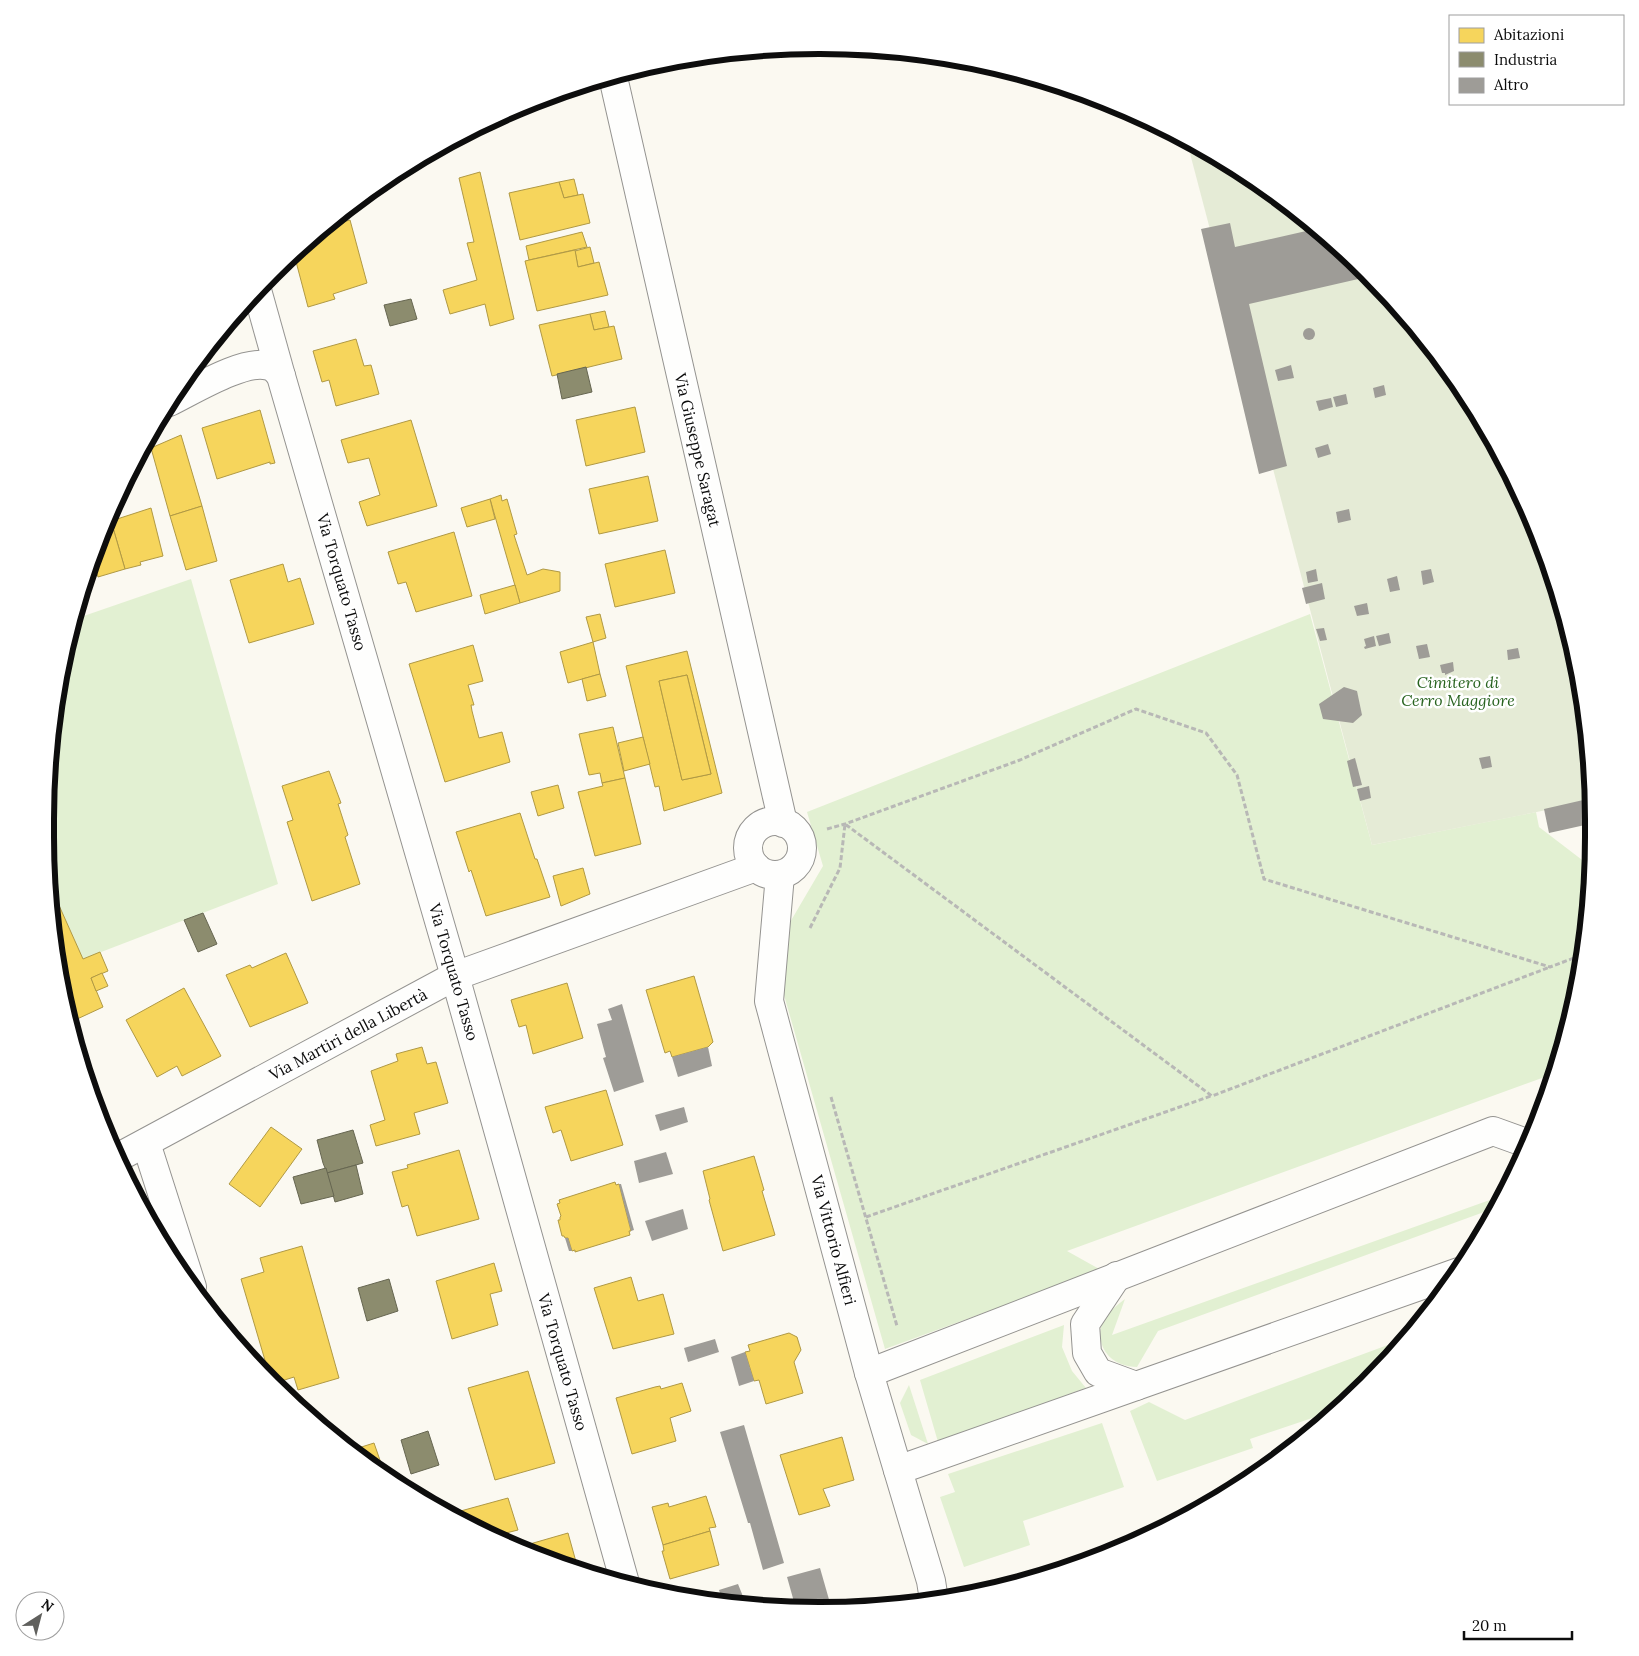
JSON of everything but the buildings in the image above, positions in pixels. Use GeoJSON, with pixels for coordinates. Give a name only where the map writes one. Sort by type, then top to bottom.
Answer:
{"type":"FeatureCollection","features":[{"type":"Feature","properties":{"kind":"street","name":"Via Giuseppe Saragat"},"geometry":{"type":"LineString","coordinates":[[614,82],[783,823]]}},
{"type":"Feature","properties":{"kind":"street","name":"Via Torquato Tasso"},"geometry":{"type":"LineString","coordinates":[[259,299],[276,371],[456,976],[623,1577]]}},
{"type":"Feature","properties":{"kind":"street"},"geometry":{"type":"LineString","coordinates":[[182,395],[237,368],[257,364],[276,371]]}},
{"type":"Feature","properties":{"kind":"street"},"geometry":{"type":"LineString","coordinates":[[775,821],[791,826],[798,833],[802,841],[803,850],[796,867],[789,873],[768,871],[750,860],[748,851],[752,834],[766,822],[775,821]]}},
{"type":"Feature","properties":{"kind":"street","name":"Via Martiri della Libertà"},"geometry":{"type":"LineString","coordinates":[[124,1155],[456,976],[768,871]]}},
{"type":"Feature","properties":{"kind":"street","name":"Via Vittorio Alfieri"},"geometry":{"type":"LineString","coordinates":[[768,871],[769,1001],[869,1373],[933,1594]]}},
{"type":"Feature","properties":{"kind":"street"},"geometry":{"type":"LineString","coordinates":[[869,1373],[1493,1130],[1522,1141]]}},
{"type":"Feature","properties":{"kind":"street"},"geometry":{"type":"LineString","coordinates":[[146,1143],[185,1265]]}},
{"type":"Feature","properties":{"kind":"street"},"geometry":{"type":"LineString","coordinates":[[1117,1276],[1085,1324],[1087,1353],[1098,1372],[1136,1386]]}},
{"type":"Feature","properties":{"kind":"street"},"geometry":{"type":"LineString","coordinates":[[898,1470],[1445,1277]]}},
{"type":"Feature","properties":{"kind":"path"},"geometry":{"type":"LineString","coordinates":[[827,829],[1020,760],[1136,710],[1206,733],[1237,775],[1264,879],[1550,967]]}},
{"type":"Feature","properties":{"kind":"path"},"geometry":{"type":"LineString","coordinates":[[806,936],[840,868],[845,824]]}},
{"type":"Feature","properties":{"kind":"path"},"geometry":{"type":"LineString","coordinates":[[845,824],[1212,1096]]}},
{"type":"Feature","properties":{"kind":"path"},"geometry":{"type":"LineString","coordinates":[[866,1217],[1212,1096],[1576,957]]}},
{"type":"Feature","properties":{"kind":"path"},"geometry":{"type":"LineString","coordinates":[[830,1094],[906,1358]]}},
{"type":"Feature","properties":{"kind":"green space","name":"Cimitero di Cerro Maggiore"},"geometry":{"type":"Polygon","coordinates":[[[1189,149],[1245,183],[1286,212],[1324,244],[1361,278],[1427,353],[1483,437],[1506,481],[1527,526],[1545,573],[1559,621],[1571,670],[1579,720],[1584,769],[1585,802],[1372,845],[1189,149]]]}},
{"type":"Feature","properties":{"kind":"green space"},"geometry":{"type":"Polygon","coordinates":[[[191,579],[278,884],[83,959],[56,899],[54,836],[55,769],[60,720],[68,670],[81,617],[191,579]]]}},
{"type":"Feature","properties":{"kind":"green space"},"geometry":{"type":"Polygon","coordinates":[[[1310,614],[1372,845],[1536,812],[1539,827],[1584,862],[1579,936],[1571,986],[1547,1076],[1067,1251],[1101,1270],[885,1349],[772,953],[823,866],[807,812],[1310,614]]]}},
{"type":"Feature","properties":{"kind":"green space"},"geometry":{"type":"Polygon","coordinates":[[[1494,1199],[1487,1211],[1158,1331],[1137,1367],[1121,1364],[1114,1360],[1103,1348],[1101,1341],[1101,1326],[1105,1318],[1125,1299],[1112,1335],[1494,1199]]]}},
{"type":"Feature","properties":{"kind":"green space"},"geometry":{"type":"Polygon","coordinates":[[[1064,1325],[1062,1347],[1072,1371],[1086,1388],[938,1442],[920,1380],[1064,1325]]]}},
{"type":"Feature","properties":{"kind":"green space"},"geometry":{"type":"Polygon","coordinates":[[[1393,1343],[1361,1378],[1320,1415],[1250,1439],[1253,1448],[1157,1481],[1130,1411],[1149,1402],[1185,1420],[1393,1343]]]}},
{"type":"Feature","properties":{"kind":"green space"},"geometry":{"type":"Polygon","coordinates":[[[909,1385],[928,1444],[911,1435],[900,1403],[909,1385]]]}},
{"type":"Feature","properties":{"kind":"green space"},"geometry":{"type":"Polygon","coordinates":[[[1102,1423],[1124,1487],[1023,1521],[1030,1545],[964,1567],[940,1497],[955,1492],[948,1474],[1102,1423]]]}}]}
